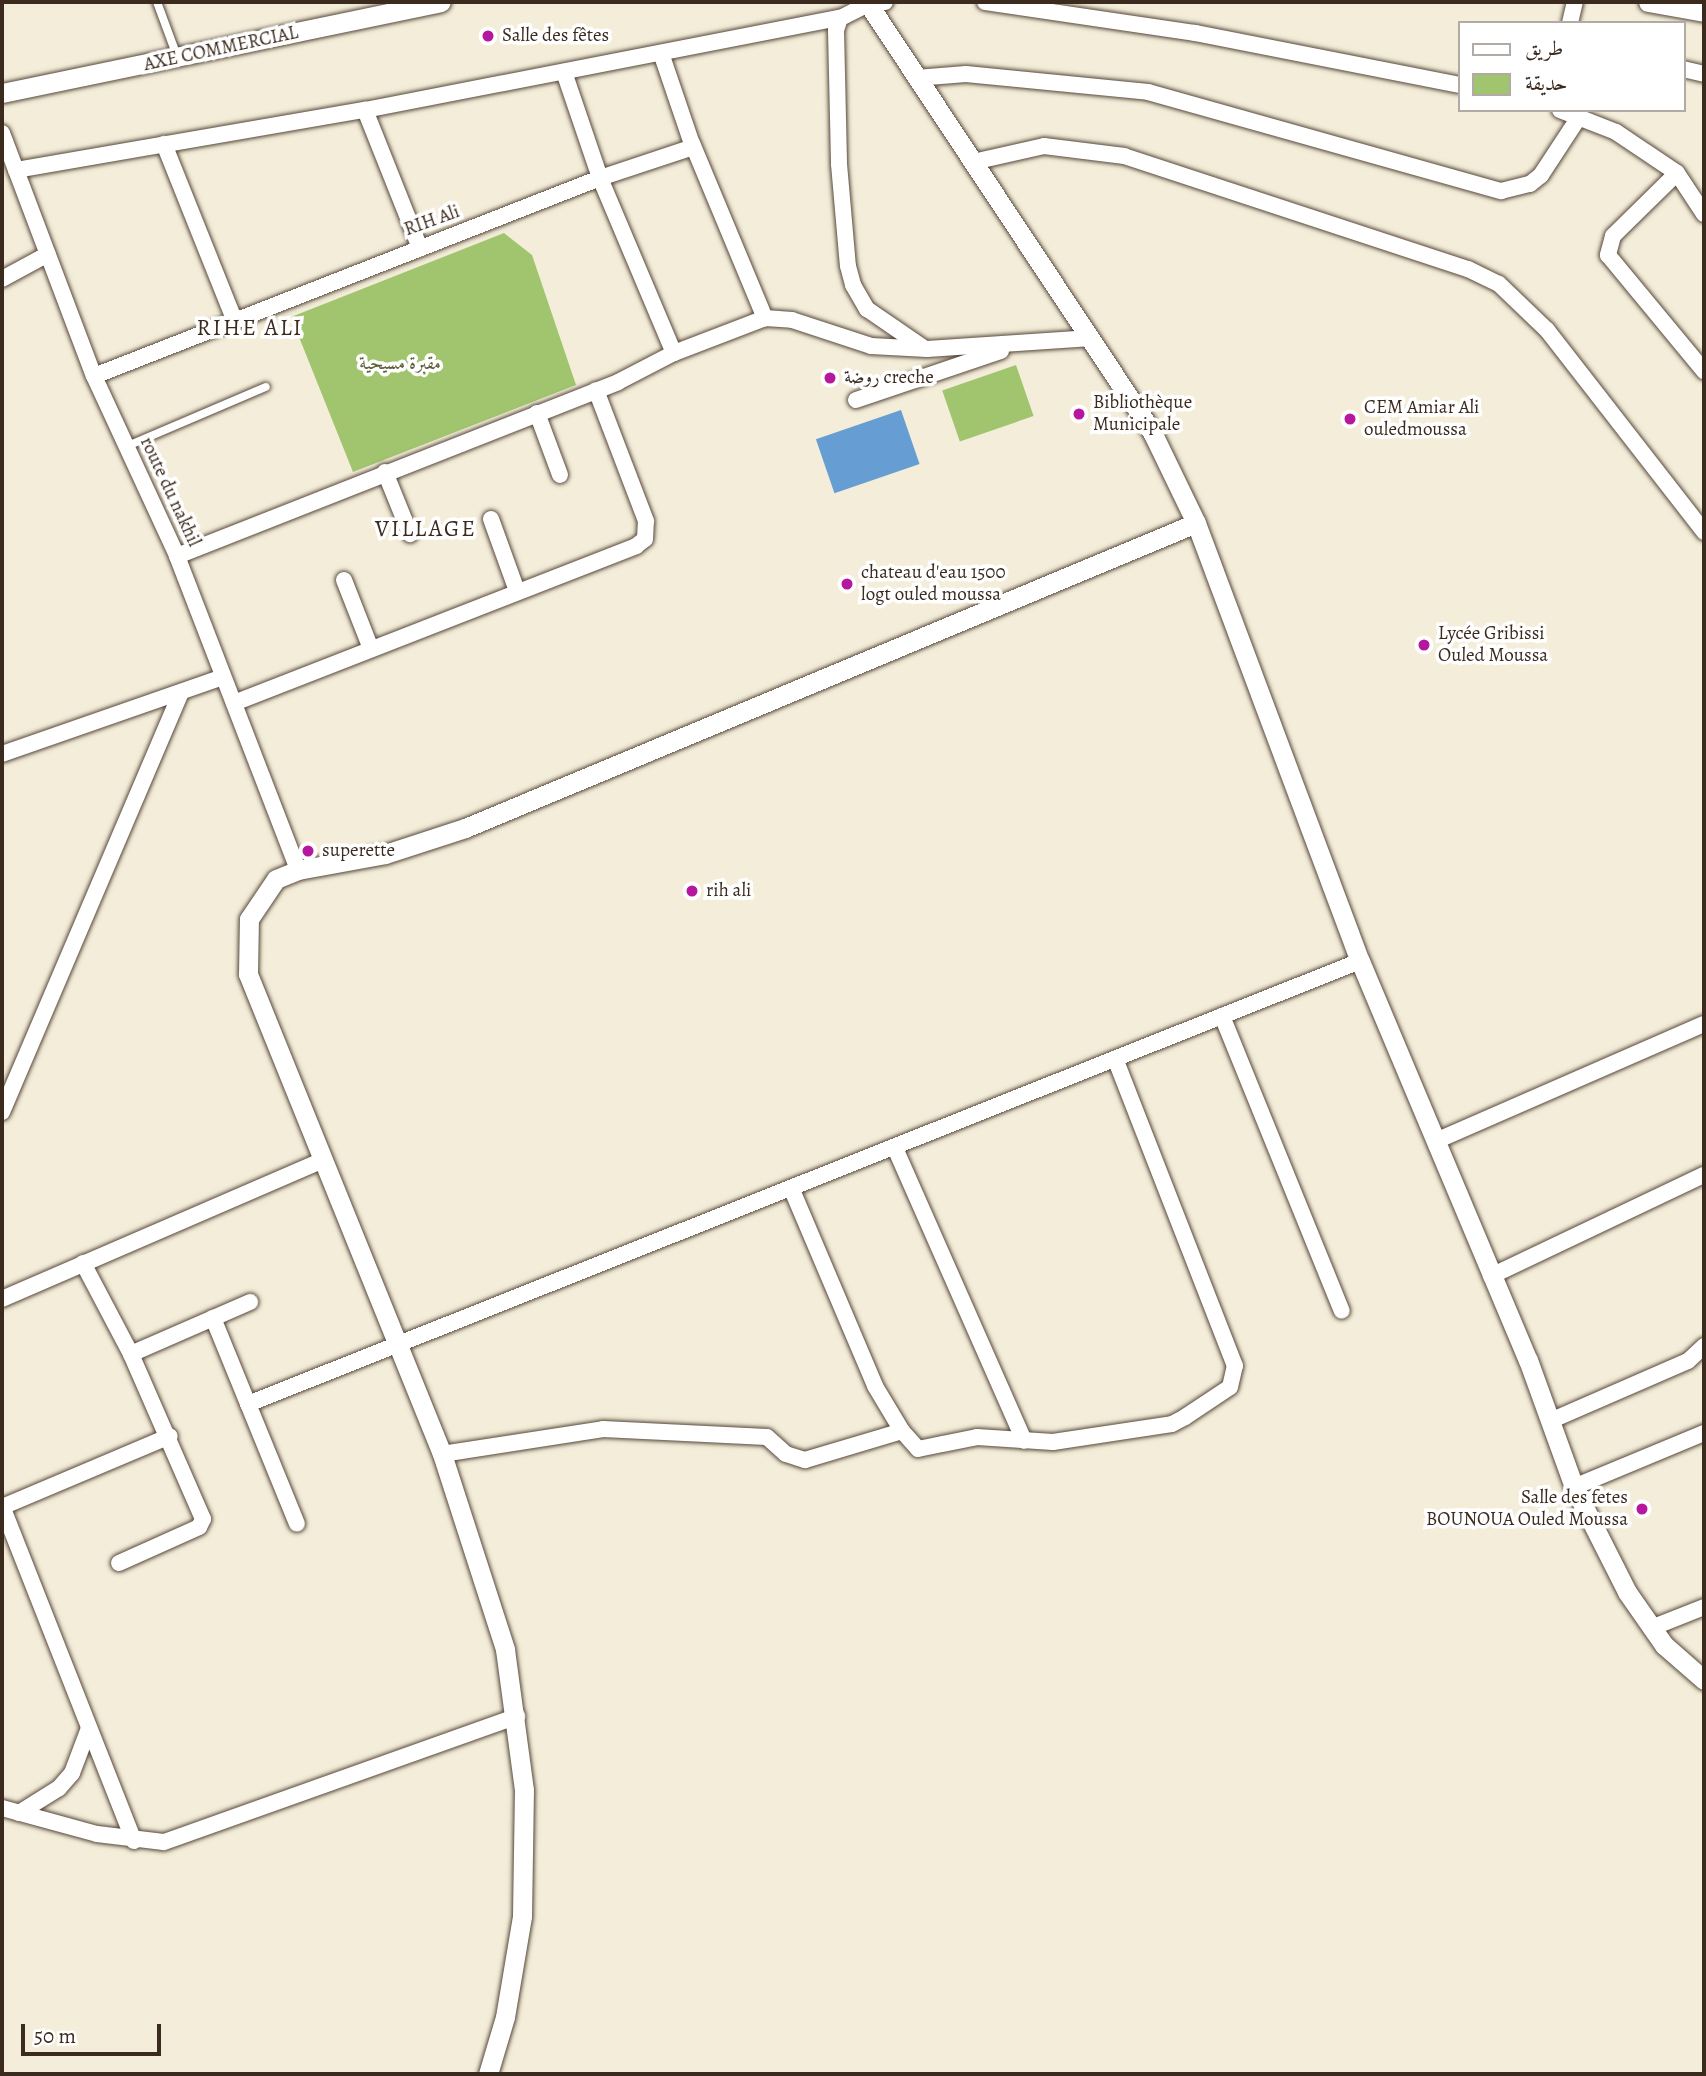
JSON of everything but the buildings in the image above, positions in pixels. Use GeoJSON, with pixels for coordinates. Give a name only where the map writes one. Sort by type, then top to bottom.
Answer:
{"type":"FeatureCollection","features":[{"type":"Feature","properties":{"kind":"street","name":"AXE COMMERCIAL"},"geometry":{"type":"LineString","coordinates":[[2,93],[440,2]]}},
{"type":"Feature","properties":{"kind":"street"},"geometry":{"type":"LineString","coordinates":[[16,170],[365,110],[662,53],[840,18],[873,2],[916,78],[1092,338],[1152,432],[1196,523],[1360,961],[1550,1421],[1574,1487],[1605,1554],[1651,1628],[1664,1645],[1704,1680]]}},
{"type":"Feature","properties":{"kind":"street"},"geometry":{"type":"LineString","coordinates":[[985,2],[1208,35],[1458,85]]}},
{"type":"Feature","properties":{"kind":"street"},"geometry":{"type":"LineString","coordinates":[[1570,21],[1574,2]]}},
{"type":"Feature","properties":{"kind":"street"},"geometry":{"type":"LineString","coordinates":[[1648,2],[1704,12]]}},
{"type":"Feature","properties":{"kind":"street"},"geometry":{"type":"LineString","coordinates":[[840,18],[836,30],[839,164],[853,285],[867,309],[883,324],[927,349]]}},
{"type":"Feature","properties":{"kind":"street"},"geometry":{"type":"LineString","coordinates":[[662,53],[692,143],[765,318]]}},
{"type":"Feature","properties":{"kind":"street"},"geometry":{"type":"LineString","coordinates":[[1685,69],[1704,74]]}},
{"type":"Feature","properties":{"kind":"street"},"geometry":{"type":"LineString","coordinates":[[564,72],[600,178],[674,353]]}},
{"type":"Feature","properties":{"kind":"street"},"geometry":{"type":"LineString","coordinates":[[916,78],[979,75],[1148,92],[1501,191],[1523,187],[1541,175],[1579,117]]}},
{"type":"Feature","properties":{"kind":"street"},"geometry":{"type":"LineString","coordinates":[[365,110],[420,248]]}},
{"type":"Feature","properties":{"kind":"street"},"geometry":{"type":"LineString","coordinates":[[1565,112],[1616,132],[1677,173],[1704,214]]}},
{"type":"Feature","properties":{"kind":"street","name":"route du nakhil"},"geometry":{"type":"LineString","coordinates":[[2,133],[94,376],[177,556],[298,870]]}},
{"type":"Feature","properties":{"kind":"street","name":"RIH Ali"},"geometry":{"type":"LineString","coordinates":[[94,376],[600,178],[694,147],[692,143]]}},
{"type":"Feature","properties":{"kind":"street"},"geometry":{"type":"LineString","coordinates":[[164,144],[234,320]]}},
{"type":"Feature","properties":{"kind":"street"},"geometry":{"type":"LineString","coordinates":[[972,162],[1044,146],[1124,156],[1489,279],[1526,305],[1548,330],[1704,532]]}},
{"type":"Feature","properties":{"kind":"street"},"geometry":{"type":"LineString","coordinates":[[1677,173],[1613,236],[1608,255],[1704,371]]}},
{"type":"Feature","properties":{"kind":"street"},"geometry":{"type":"LineString","coordinates":[[2,279],[48,254]]}},
{"type":"Feature","properties":{"kind":"street"},"geometry":{"type":"LineString","coordinates":[[177,556],[596,390],[674,353],[765,318],[792,320],[871,346],[927,349],[1092,338]]}},
{"type":"Feature","properties":{"kind":"street"},"geometry":{"type":"LineString","coordinates":[[856,400],[1013,345]]}},
{"type":"Feature","properties":{"kind":"street"},"geometry":{"type":"LineString","coordinates":[[234,703],[645,539],[646,521],[596,390]]}},
{"type":"Feature","properties":{"kind":"street"},"geometry":{"type":"LineString","coordinates":[[537,413],[560,475]]}},
{"type":"Feature","properties":{"kind":"street"},"geometry":{"type":"LineString","coordinates":[[385,472],[410,534]]}},
{"type":"Feature","properties":{"kind":"street"},"geometry":{"type":"LineString","coordinates":[[491,519],[517,591]]}},
{"type":"Feature","properties":{"kind":"street"},"geometry":{"type":"LineString","coordinates":[[488,2074],[505,2017],[522,1916],[524,1790],[517,1716],[505,1649],[442,1454],[321,1161],[248,974],[246,956],[249,919],[260,897],[276,879],[298,870],[385,853],[465,828],[1196,523]]}},
{"type":"Feature","properties":{"kind":"street"},"geometry":{"type":"LineString","coordinates":[[344,580],[371,649]]}},
{"type":"Feature","properties":{"kind":"street"},"geometry":{"type":"LineString","coordinates":[[2,754],[223,677]]}},
{"type":"Feature","properties":{"kind":"street"},"geometry":{"type":"LineString","coordinates":[[2,1112],[180,694]]}},
{"type":"Feature","properties":{"kind":"street"},"geometry":{"type":"LineString","coordinates":[[248,1404],[396,1343],[792,1191],[1360,961]]}},
{"type":"Feature","properties":{"kind":"street"},"geometry":{"type":"LineString","coordinates":[[1223,1016],[1342,1311]]}},
{"type":"Feature","properties":{"kind":"street"},"geometry":{"type":"LineString","coordinates":[[1436,1141],[1704,1024]]}},
{"type":"Feature","properties":{"kind":"street"},"geometry":{"type":"LineString","coordinates":[[792,1191],[875,1385],[902,1431],[918,1449],[978,1437],[1053,1442],[1172,1424],[1230,1387],[1235,1366],[1115,1059]]}},
{"type":"Feature","properties":{"kind":"street"},"geometry":{"type":"LineString","coordinates":[[895,1148],[1024,1441]]}},
{"type":"Feature","properties":{"kind":"street"},"geometry":{"type":"LineString","coordinates":[[2,1298],[321,1161]]}},
{"type":"Feature","properties":{"kind":"street"},"geometry":{"type":"LineString","coordinates":[[1491,1276],[1704,1175]]}},
{"type":"Feature","properties":{"kind":"street"},"geometry":{"type":"LineString","coordinates":[[83,1263],[170,1436],[203,1519],[199,1527],[119,1563]]}},
{"type":"Feature","properties":{"kind":"street"},"geometry":{"type":"LineString","coordinates":[[2,1283],[25,1287]]}},
{"type":"Feature","properties":{"kind":"street"},"geometry":{"type":"LineString","coordinates":[[131,1354],[250,1302]]}},
{"type":"Feature","properties":{"kind":"street"},"geometry":{"type":"LineString","coordinates":[[213,1318],[297,1524]]}},
{"type":"Feature","properties":{"kind":"street"},"geometry":{"type":"LineString","coordinates":[[1550,1421],[1688,1361],[1704,1346]]}},
{"type":"Feature","properties":{"kind":"street"},"geometry":{"type":"LineString","coordinates":[[442,1454],[603,1429],[767,1437],[786,1454],[805,1460],[902,1431]]}},
{"type":"Feature","properties":{"kind":"street"},"geometry":{"type":"LineString","coordinates":[[1574,1487],[1704,1433]]}},
{"type":"Feature","properties":{"kind":"street"},"geometry":{"type":"LineString","coordinates":[[134,1841],[2,1506],[170,1436]]}},
{"type":"Feature","properties":{"kind":"street"},"geometry":{"type":"LineString","coordinates":[[1651,1628],[1704,1607]]}},
{"type":"Feature","properties":{"kind":"street"},"geometry":{"type":"LineString","coordinates":[[2,1808],[134,1841],[183,1838],[517,1716]]}},
{"type":"Feature","properties":{"kind":"street"},"geometry":{"type":"LineString","coordinates":[[19,1813],[59,1788],[72,1773],[89,1728]]}},
{"type":"Feature","properties":{"kind":"lane"},"geometry":{"type":"LineString","coordinates":[[157,2],[178,58]]}},
{"type":"Feature","properties":{"kind":"lane"},"geometry":{"type":"LineString","coordinates":[[125,446],[266,387]]}},
{"type":"Feature","properties":{"kind":"green space","name":"مقبرة مسيحية"},"geometry":{"type":"Polygon","coordinates":[[[504,233],[532,255],[576,385],[353,472],[291,317],[504,233]]]}},
{"type":"Feature","properties":{"kind":"green space"},"geometry":{"type":"Polygon","coordinates":[[[1016,365],[1034,416],[960,441],[942,390],[1016,365]]]}},
{"type":"Feature","properties":{"kind":"water"},"geometry":{"type":"Polygon","coordinates":[[[901,410],[920,464],[834,493],[816,439],[901,410]]]}},
{"type":"Feature","properties":{"kind":"place","name":"Salle des fêtes"},"geometry":{"type":"Point","coordinates":[488,36]}},
{"type":"Feature","properties":{"kind":"place","name":"روضة creche"},"geometry":{"type":"Point","coordinates":[830,378]}},
{"type":"Feature","properties":{"kind":"place","name":"Bibliothèque Municipale"},"geometry":{"type":"Point","coordinates":[1079,414]}},
{"type":"Feature","properties":{"kind":"place","name":"CEM Amiar Ali ouledmoussa"},"geometry":{"type":"Point","coordinates":[1350,419]}},
{"type":"Feature","properties":{"kind":"place","name":"chateau d'eau 1500 logt ouled moussa"},"geometry":{"type":"Point","coordinates":[847,584]}},
{"type":"Feature","properties":{"kind":"place","name":"Lycée Gribissi Ouled Moussa"},"geometry":{"type":"Point","coordinates":[1424,645]}},
{"type":"Feature","properties":{"kind":"place","name":"superette"},"geometry":{"type":"Point","coordinates":[308,851]}},
{"type":"Feature","properties":{"kind":"place","name":"rih ali"},"geometry":{"type":"Point","coordinates":[692,891]}},
{"type":"Feature","properties":{"kind":"place","name":"Salle des fetes BOUNOUA Ouled Moussa"},"geometry":{"type":"Point","coordinates":[1642,1509]}},
{"type":"Feature","properties":{"kind":"district","name":"RIHE ALI"},"geometry":{"type":"Point","coordinates":[250,328]}},
{"type":"Feature","properties":{"kind":"district","name":"VILLAGE"},"geometry":{"type":"Point","coordinates":[426,529]}}]}
